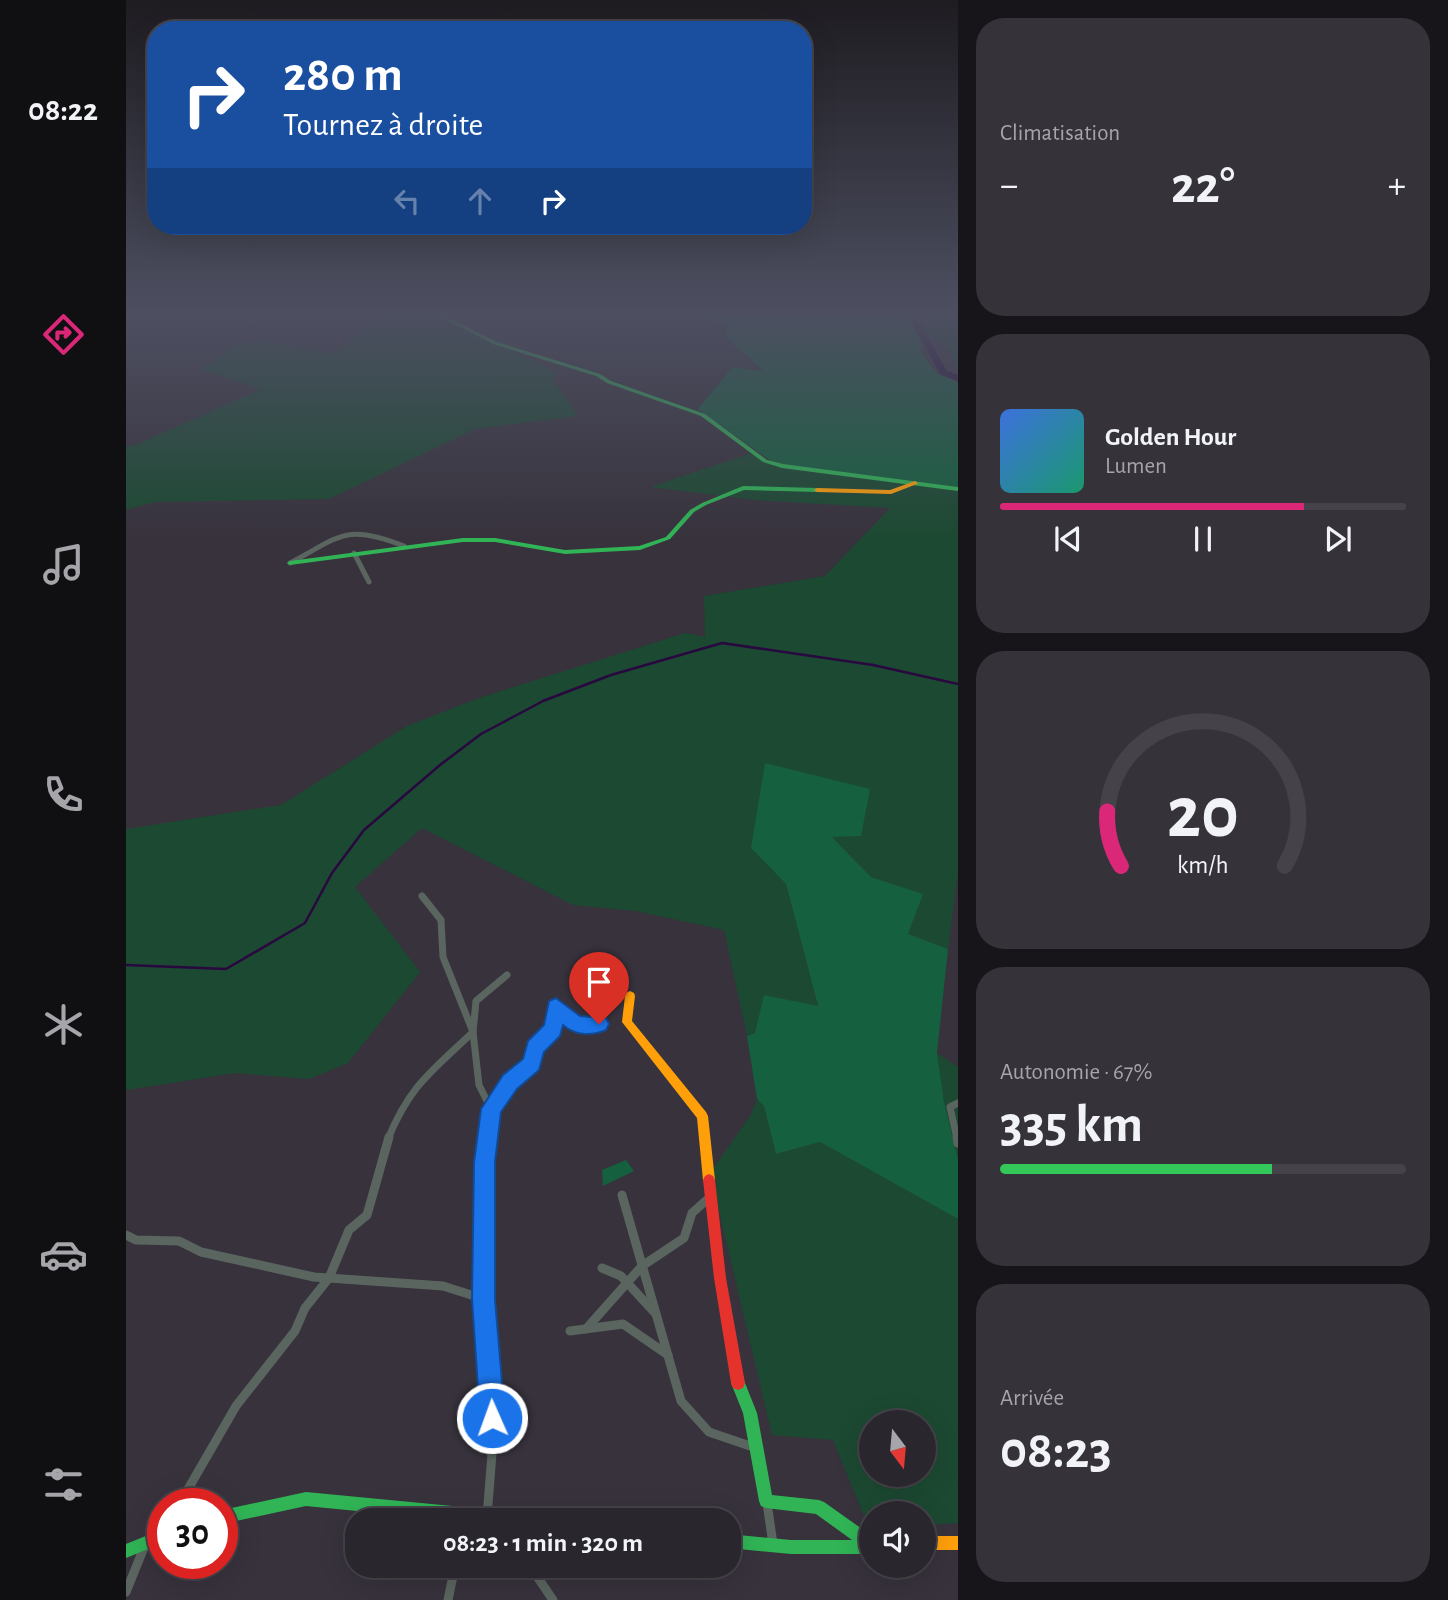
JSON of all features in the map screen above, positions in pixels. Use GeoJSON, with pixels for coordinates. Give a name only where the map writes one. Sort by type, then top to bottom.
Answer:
{"type":"FeatureCollection","features":[{"type":"Feature","properties":{"kind":"street"},"geometry":{"type":"LineString","coordinates":[[631,390],[703,415],[765,461],[782,466],[958,489]]}},
{"type":"Feature","properties":{"kind":"street"},"geometry":{"type":"LineString","coordinates":[[290,563],[321,561],[404,546],[495,540],[565,552],[640,548],[652,546],[668,538],[692,511],[704,504],[743,488],[891,492],[915,483]]}},
{"type":"Feature","properties":{"kind":"street"},"geometry":{"type":"LineString","coordinates":[[290,563],[346,532],[369,531],[404,546]]}},
{"type":"Feature","properties":{"kind":"street"},"geometry":{"type":"LineString","coordinates":[[354,554],[369,582]]}},
{"type":"Feature","properties":{"kind":"street"},"geometry":{"type":"LineString","coordinates":[[422,896],[441,920],[444,935],[443,957],[473,1032]]}},
{"type":"Feature","properties":{"kind":"street"},"geometry":{"type":"LineString","coordinates":[[491,1109],[479,1085],[473,1051],[476,1001],[507,975]]}},
{"type":"Feature","properties":{"kind":"street"},"geometry":{"type":"LineString","coordinates":[[630,996],[627,1021],[702,1116],[716,1254],[736,1370],[758,1449],[774,1545]]}},
{"type":"Feature","properties":{"kind":"street"},"geometry":{"type":"LineString","coordinates":[[489,1508],[493,1441],[490,1346],[484,1299],[485,1162],[491,1109],[510,1082],[532,1063],[535,1048],[553,1029],[556,1007],[576,1025],[599,1024]]}},
{"type":"Feature","properties":{"kind":"street"},"geometry":{"type":"LineString","coordinates":[[189,1488],[236,1406],[295,1331],[305,1308],[329,1278],[349,1230],[367,1215],[387,1142],[402,1105],[415,1086],[473,1032]]}},
{"type":"Feature","properties":{"kind":"street"},"geometry":{"type":"LineString","coordinates":[[958,1103],[950,1107],[958,1143]]}},
{"type":"Feature","properties":{"kind":"street"},"geometry":{"type":"LineString","coordinates":[[622,1195],[681,1401],[709,1432],[758,1449]]}},
{"type":"Feature","properties":{"kind":"street"},"geometry":{"type":"LineString","coordinates":[[586,1329],[642,1266],[684,1238],[692,1213],[712,1196]]}},
{"type":"Feature","properties":{"kind":"street"},"geometry":{"type":"LineString","coordinates":[[126,1235],[136,1240],[179,1241],[201,1252],[329,1278],[443,1286],[484,1299]]}},
{"type":"Feature","properties":{"kind":"street"},"geometry":{"type":"LineString","coordinates":[[602,1268],[621,1276],[656,1315]]}},
{"type":"Feature","properties":{"kind":"street"},"geometry":{"type":"LineString","coordinates":[[570,1331],[623,1324],[668,1355]]}},
{"type":"Feature","properties":{"kind":"street"},"geometry":{"type":"LineString","coordinates":[[238,1514],[306,1499],[388,1508]]}},
{"type":"Feature","properties":{"kind":"street"},"geometry":{"type":"LineString","coordinates":[[766,1501],[819,1507],[859,1536]]}},
{"type":"Feature","properties":{"kind":"street"},"geometry":{"type":"LineString","coordinates":[[126,1551],[147,1541]]}},
{"type":"Feature","properties":{"kind":"street"},"geometry":{"type":"LineString","coordinates":[[741,1542],[859,1546]]}},
{"type":"Feature","properties":{"kind":"street"},"geometry":{"type":"LineString","coordinates":[[126,1592],[143,1547],[147,1543]]}},
{"type":"Feature","properties":{"kind":"street"},"geometry":{"type":"LineString","coordinates":[[936,1543],[958,1543]]}},
{"type":"Feature","properties":{"kind":"street"},"geometry":{"type":"LineString","coordinates":[[448,1600],[453,1578]]}},
{"type":"Feature","properties":{"kind":"street"},"geometry":{"type":"LineString","coordinates":[[538,1578],[553,1600]]}},
{"type":"Feature","properties":{"kind":"green space"},"geometry":{"type":"Polygon","coordinates":[[[260,390],[560,390],[578,416],[475,429],[329,499],[154,502],[126,510],[126,446],[135,445],[260,390]]]}},
{"type":"Feature","properties":{"kind":"green space"},"geometry":{"type":"Polygon","coordinates":[[[714,390],[958,390],[958,487],[775,464],[698,409],[714,390]]]}},
{"type":"Feature","properties":{"kind":"green space"},"geometry":{"type":"Polygon","coordinates":[[[752,453],[764,461],[958,490],[958,872],[948,949],[908,934],[922,894],[871,877],[832,837],[870,789],[751,848],[786,884],[818,1007],[747,1036],[724,930],[636,911],[573,905],[422,828],[355,887],[420,972],[348,1063],[309,1079],[235,1073],[126,1090],[126,829],[281,805],[407,726],[479,698],[685,633],[705,637],[704,596],[825,576],[890,508],[755,500],[650,487],[752,453]]]}},
{"type":"Feature","properties":{"kind":"green space"},"geometry":{"type":"Polygon","coordinates":[[[765,763],[870,789],[861,836],[832,837],[871,877],[923,894],[908,934],[948,949],[937,1053],[944,1102],[958,1159],[958,1219],[820,1142],[776,1154],[764,1106],[757,1099],[747,1036],[755,1033],[764,995],[818,1006],[786,884],[751,848],[765,763]]]}},
{"type":"Feature","properties":{"kind":"green space"},"geometry":{"type":"Polygon","coordinates":[[[937,1053],[958,1067],[958,1159],[944,1102],[937,1053]]]}},
{"type":"Feature","properties":{"kind":"green space"},"geometry":{"type":"Polygon","coordinates":[[[757,1099],[764,1106],[776,1154],[820,1142],[958,1219],[958,1523],[936,1524],[936,1501],[859,1501],[859,1504],[833,1440],[772,1435],[710,1173],[750,1116],[757,1099]]]}},
{"type":"Feature","properties":{"kind":"green space"},"geometry":{"type":"Polygon","coordinates":[[[626,1160],[634,1171],[603,1186],[602,1170],[626,1160]]]}},
{"type":"Feature","properties":{"kind":"waterway"},"geometry":{"type":"LineString","coordinates":[[126,965],[226,969],[305,923],[332,873],[364,830],[440,765],[481,734],[543,701],[611,675],[722,643],[873,665],[958,684]]}},
{"type":"Feature","properties":{"kind":"traffic: fast"},"geometry":{"type":"LineString","coordinates":[[631,390],[703,415],[765,461],[782,466],[958,489]]}},
{"type":"Feature","properties":{"kind":"traffic: fast"},"geometry":{"type":"LineString","coordinates":[[290,563],[463,540],[495,540],[565,552],[640,548],[668,538],[692,511],[704,504],[743,488],[817,490]]}},
{"type":"Feature","properties":{"kind":"traffic: fast"},"geometry":{"type":"LineString","coordinates":[[738,1383],[750,1413],[766,1501],[819,1507],[859,1536]]}},
{"type":"Feature","properties":{"kind":"traffic: fast"},"geometry":{"type":"LineString","coordinates":[[238,1514],[306,1499],[400,1508]]}},
{"type":"Feature","properties":{"kind":"traffic: fast"},"geometry":{"type":"LineString","coordinates":[[126,1551],[147,1542]]}},
{"type":"Feature","properties":{"kind":"traffic: fast"},"geometry":{"type":"LineString","coordinates":[[741,1542],[791,1547],[859,1547]]}},
{"type":"Feature","properties":{"kind":"traffic: slow"},"geometry":{"type":"LineString","coordinates":[[817,490],[891,492],[915,483]]}},
{"type":"Feature","properties":{"kind":"traffic: slow"},"geometry":{"type":"LineString","coordinates":[[630,996],[627,1022],[702,1116],[709,1180]]}},
{"type":"Feature","properties":{"kind":"traffic: slow"},"geometry":{"type":"LineString","coordinates":[[936,1543],[958,1543]]}},
{"type":"Feature","properties":{"kind":"traffic: jam"},"geometry":{"type":"LineString","coordinates":[[709,1180],[720,1278],[738,1383]]}},
{"type":"Feature","properties":{"kind":"route"},"geometry":{"type":"LineString","coordinates":[[492,1418],[490,1346],[484,1299],[485,1162],[491,1109],[510,1082],[532,1063],[535,1048],[553,1029],[557,1017],[556,1007],[576,1025],[599,1024]]}}]}
